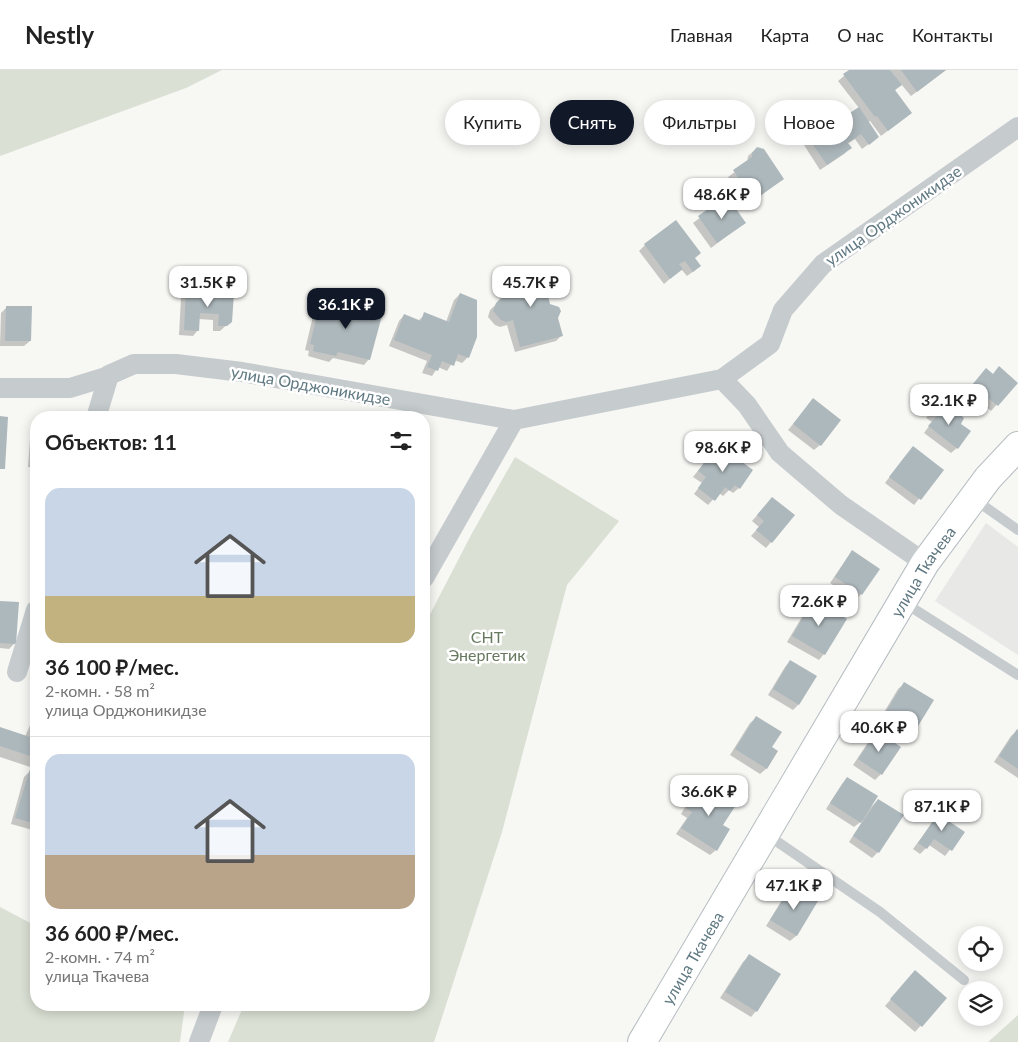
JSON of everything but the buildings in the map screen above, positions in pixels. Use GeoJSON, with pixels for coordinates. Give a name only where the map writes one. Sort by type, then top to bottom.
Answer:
{"type":"FeatureCollection","features":[{"type":"Feature","properties":{"kind":"street","name":"улица Орджоникидзе"},"geometry":{"type":"LineString","coordinates":[[0,388],[70,388],[109,376],[134,364],[176,364],[242,372],[514,420],[722,379],[770,344],[783,310],[823,264],[1018,127]]}},
{"type":"Feature","properties":{"kind":"street"},"geometry":{"type":"LineString","coordinates":[[994,143],[1018,147]]}},
{"type":"Feature","properties":{"kind":"street"},"geometry":{"type":"LineString","coordinates":[[98,411],[109,376]]}},
{"type":"Feature","properties":{"kind":"street"},"geometry":{"type":"LineString","coordinates":[[722,379],[747,405],[780,453],[841,505],[925,563]]}},
{"type":"Feature","properties":{"kind":"street"},"geometry":{"type":"LineString","coordinates":[[430,567],[514,420]]}},
{"type":"Feature","properties":{"kind":"street","name":"улица Ткачева"},"geometry":{"type":"LineString","coordinates":[[642,1042],[925,563],[988,478],[1018,446]]}},
{"type":"Feature","properties":{"kind":"street"},"geometry":{"type":"LineString","coordinates":[[17,672],[30,630]]}},
{"type":"Feature","properties":{"kind":"street"},"geometry":{"type":"LineString","coordinates":[[199,1042],[211,1011]]}},
{"type":"Feature","properties":{"kind":"lane"},"geometry":{"type":"LineString","coordinates":[[973,498],[1018,530]]}},
{"type":"Feature","properties":{"kind":"lane"},"geometry":{"type":"LineString","coordinates":[[902,601],[1018,675]]}},
{"type":"Feature","properties":{"kind":"lane"},"geometry":{"type":"LineString","coordinates":[[765,834],[880,912],[964,980]]}},
{"type":"Feature","properties":{"kind":"shaded area"},"geometry":{"type":"Polygon","coordinates":[[[986,523],[1018,547],[1018,655],[935,601],[986,523]]]}},
{"type":"Feature","properties":{"kind":"green space"},"geometry":{"type":"Polygon","coordinates":[[[0,70],[222,70],[186,88],[0,156],[0,70]]]}},
{"type":"Feature","properties":{"kind":"green space","name":"СНТ Энергетик"},"geometry":{"type":"Polygon","coordinates":[[[515,457],[619,521],[567,585],[502,832],[434,1042],[228,1042],[241,1011],[430,1011],[430,614],[471,535],[515,457]]]}},
{"type":"Feature","properties":{"kind":"green space"},"geometry":{"type":"Polygon","coordinates":[[[0,907],[30,923],[30,1011],[184,1011],[180,1042],[0,1042],[0,907]]]}},
{"type":"Feature","properties":{"kind":"green space"},"geometry":{"type":"Polygon","coordinates":[[[1018,1015],[1018,1042],[988,1042],[1018,1015]]]}}]}
